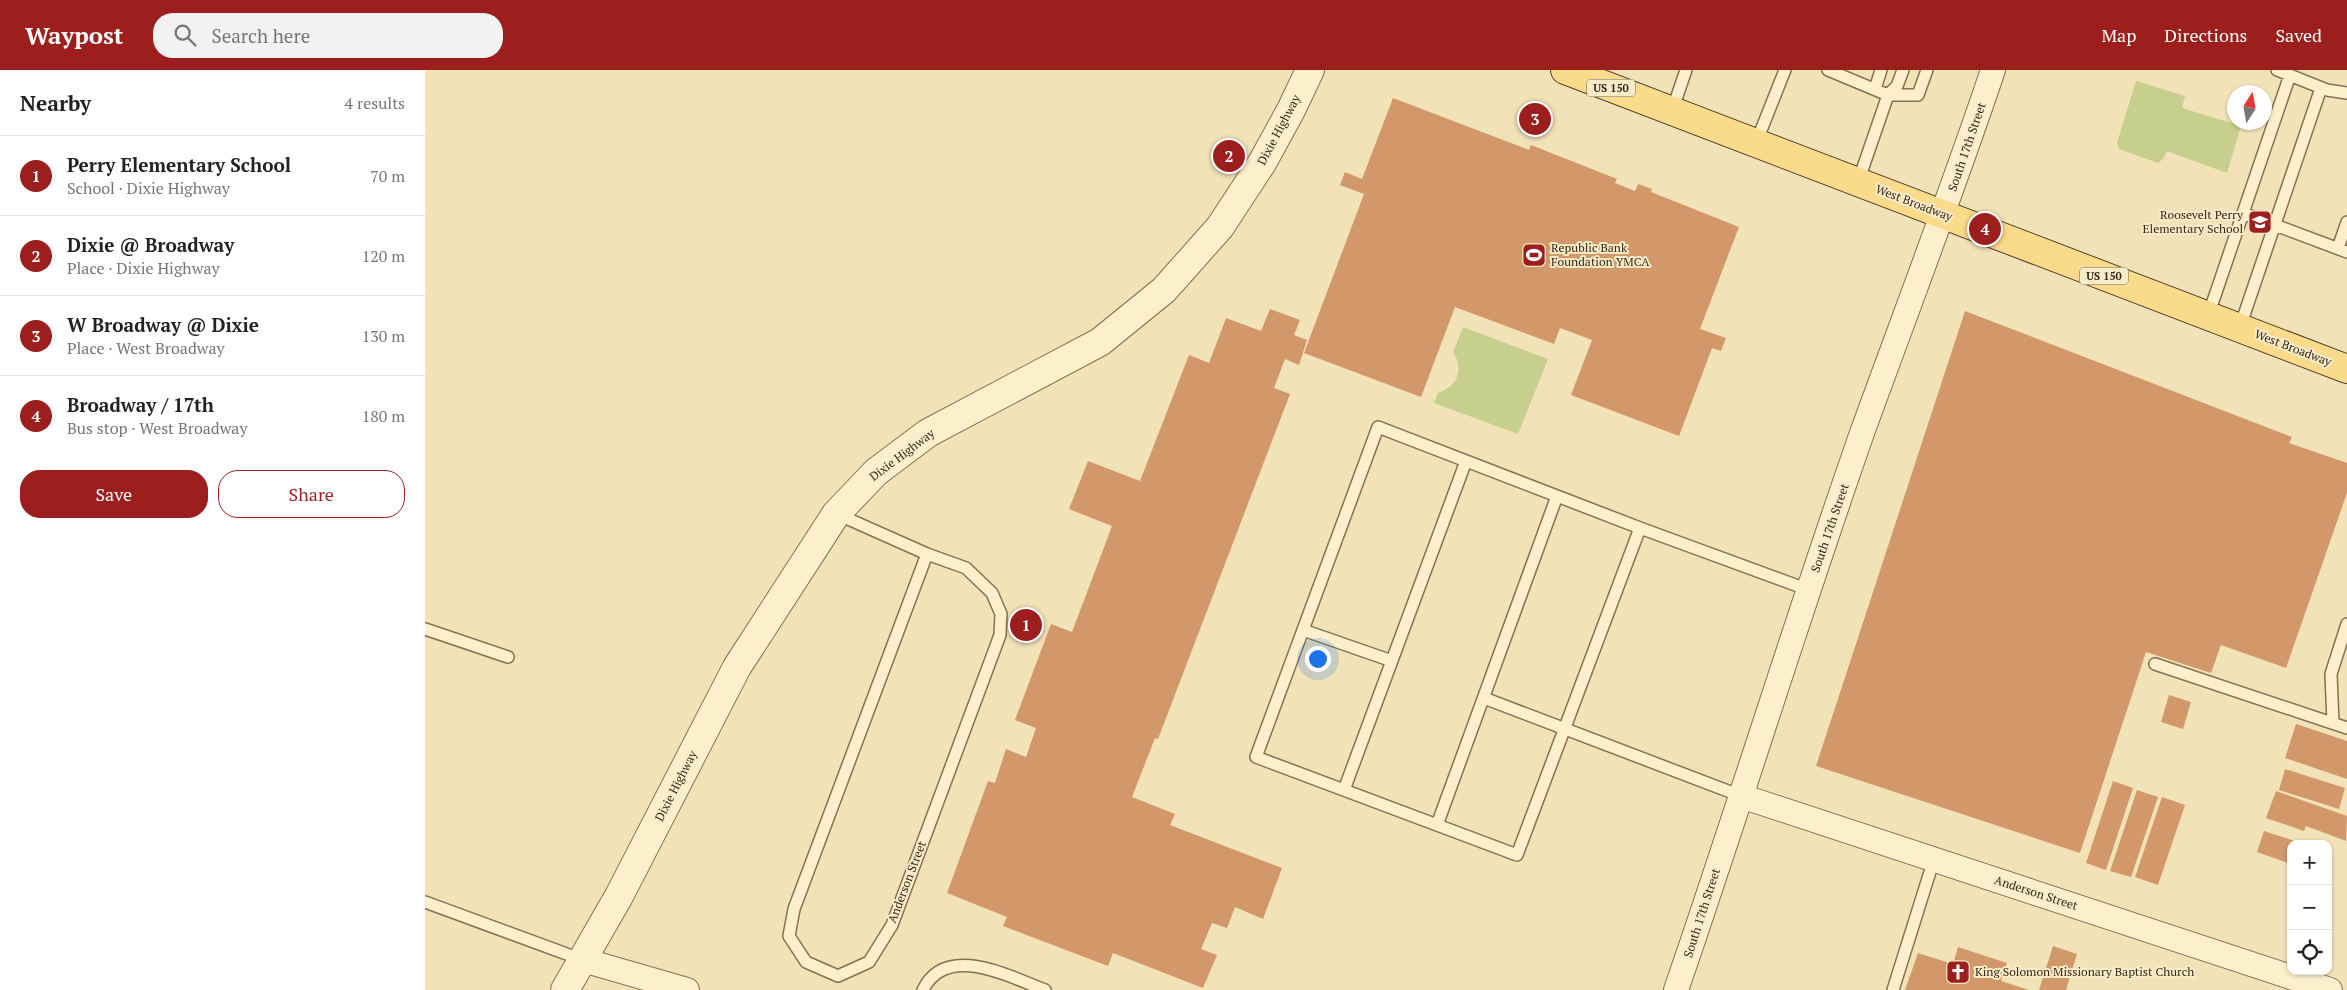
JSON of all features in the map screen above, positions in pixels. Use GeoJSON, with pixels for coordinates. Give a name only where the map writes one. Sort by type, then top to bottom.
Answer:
{"type":"FeatureCollection","features":[{"type":"Feature","properties":{"kind":"main road","name":"West Broadway"},"geometry":{"type":"LineString","coordinates":[[1565,70],[2347,369]]}},
{"type":"Feature","properties":{"kind":"street","name":"Dixie Highway"},"geometry":{"type":"LineString","coordinates":[[565,990],[619,896],[737,667],[836,514],[876,472],[928,433],[1100,342],[1164,290],[1220,227],[1262,163],[1310,70]]}},
{"type":"Feature","properties":{"kind":"street","name":"South 17th Street"},"geometry":{"type":"LineString","coordinates":[[1676,990],[1862,433],[1944,214],[1993,70]]}},
{"type":"Feature","properties":{"kind":"street","name":"Anderson Street"},"geometry":{"type":"LineString","coordinates":[[1741,796],[2330,990]]}},
{"type":"Feature","properties":{"kind":"street"},"geometry":{"type":"LineString","coordinates":[[583,960],[687,990]]}},
{"type":"Feature","properties":{"kind":"lane"},"geometry":{"type":"LineString","coordinates":[[1672,111],[1687,70]]}},
{"type":"Feature","properties":{"kind":"lane"},"geometry":{"type":"LineString","coordinates":[[1756,143],[1785,70]]}},
{"type":"Feature","properties":{"kind":"lane"},"geometry":{"type":"LineString","coordinates":[[1875,89],[1881,70]]}},
{"type":"Feature","properties":{"kind":"lane"},"geometry":{"type":"LineString","coordinates":[[1858,182],[1888,94],[1897,86],[1903,70]]}},
{"type":"Feature","properties":{"kind":"lane"},"geometry":{"type":"LineString","coordinates":[[1835,71],[1856,76],[1875,89],[1888,94],[1918,94],[1927,70]]}},
{"type":"Feature","properties":{"kind":"lane"},"geometry":{"type":"LineString","coordinates":[[2277,70],[2321,88],[2347,93]]}},
{"type":"Feature","properties":{"kind":"lane"},"geometry":{"type":"LineString","coordinates":[[2207,316],[2290,75]]}},
{"type":"Feature","properties":{"kind":"lane"},"geometry":{"type":"LineString","coordinates":[[2240,327],[2321,88]]}},
{"type":"Feature","properties":{"kind":"lane"},"geometry":{"type":"LineString","coordinates":[[2243,213],[2343,250],[2347,222]]}},
{"type":"Feature","properties":{"kind":"lane"},"geometry":{"type":"LineString","coordinates":[[1640,528],[1517,855],[1256,757],[1378,427],[1640,528],[1809,590]]}},
{"type":"Feature","properties":{"kind":"lane"},"geometry":{"type":"LineString","coordinates":[[1344,790],[1466,461]]}},
{"type":"Feature","properties":{"kind":"lane"},"geometry":{"type":"LineString","coordinates":[[1437,825],[1557,496]]}},
{"type":"Feature","properties":{"kind":"lane","name":"Anderson Street"},"geometry":{"type":"LineString","coordinates":[[836,514],[927,554],[966,568],[992,593],[1001,614],[1000,635],[892,925],[869,962],[838,976],[806,962],[789,936],[794,909],[927,554]]}},
{"type":"Feature","properties":{"kind":"lane"},"geometry":{"type":"LineString","coordinates":[[2333,723],[2331,674],[2347,624]]}},
{"type":"Feature","properties":{"kind":"lane"},"geometry":{"type":"LineString","coordinates":[[425,629],[508,657]]}},
{"type":"Feature","properties":{"kind":"lane"},"geometry":{"type":"LineString","coordinates":[[1303,630],[1392,662]]}},
{"type":"Feature","properties":{"kind":"lane"},"geometry":{"type":"LineString","coordinates":[[2155,664],[2347,728]]}},
{"type":"Feature","properties":{"kind":"lane"},"geometry":{"type":"LineString","coordinates":[[1484,698],[1741,796]]}},
{"type":"Feature","properties":{"kind":"lane"},"geometry":{"type":"LineString","coordinates":[[1893,990],[1934,859]]}},
{"type":"Feature","properties":{"kind":"lane"},"geometry":{"type":"LineString","coordinates":[[425,902],[583,960]]}},
{"type":"Feature","properties":{"kind":"lane"},"geometry":{"type":"LineString","coordinates":[[923,990],[927,982],[949,966],[979,966],[1045,990]]}},
{"type":"Feature","properties":{"kind":"green space"},"geometry":{"type":"Polygon","coordinates":[[[2136,81],[2185,96],[2182,108],[2227,122],[2227,130],[2240,130],[2227,173],[2167,151],[2163,159],[2158,163],[2119,149],[2117,143],[2136,81]]]}},
{"type":"Feature","properties":{"kind":"green space"},"geometry":{"type":"Polygon","coordinates":[[[1463,327],[1548,359],[1518,434],[1434,403],[1438,393],[1450,387],[1457,377],[1459,371],[1457,359],[1453,352],[1463,327]]]}},
{"type":"Feature","properties":{"kind":"building","name":"Republic Bank Foundation YMCA"},"geometry":{"type":"Polygon","coordinates":[[[1393,98],[1529,150],[1531,145],[1617,179],[1615,183],[1635,191],[1638,184],[1652,189],[1651,192],[1739,227],[1700,329],[1726,338],[1721,351],[1712,348],[1679,436],[1571,395],[1592,340],[1560,328],[1554,344],[1455,307],[1421,397],[1304,353],[1364,194],[1340,185],[1345,172],[1362,179],[1393,98]]]}},
{"type":"Feature","properties":{"kind":"building"},"geometry":{"type":"Polygon","coordinates":[[[1523,109],[1551,120],[1548,129],[1519,119],[1523,109]]]}},
{"type":"Feature","properties":{"kind":"building"},"geometry":{"type":"Polygon","coordinates":[[[1232,141],[1240,146],[1225,171],[1217,167],[1232,141]]]}},
{"type":"Feature","properties":{"kind":"building"},"geometry":{"type":"Polygon","coordinates":[[[1270,309],[1300,320],[1294,335],[1307,340],[1299,365],[1285,359],[1274,388],[1290,394],[1158,739],[1155,738],[1132,797],[1175,814],[1170,825],[1282,868],[1263,919],[1235,907],[1227,928],[1212,923],[1201,949],[1217,955],[1203,988],[1113,953],[1108,966],[1003,926],[1007,917],[947,893],[988,781],[995,783],[1006,749],[1026,757],[1036,728],[1015,720],[1051,624],[1072,632],[1112,526],[1069,509],[1088,461],[1140,481],[1189,355],[1209,363],[1226,318],[1261,331],[1270,309]]]}},
{"type":"Feature","properties":{"kind":"building"},"geometry":{"type":"Polygon","coordinates":[[[1965,311],[2292,437],[2289,443],[2347,463],[2347,493],[2286,668],[2221,645],[2211,673],[2146,652],[2080,853],[1816,766],[1965,311]]]}},
{"type":"Feature","properties":{"kind":"building"},"geometry":{"type":"Polygon","coordinates":[[[2169,695],[2191,702],[2183,729],[2161,722],[2169,695]]]}},
{"type":"Feature","properties":{"kind":"building"},"geometry":{"type":"Polygon","coordinates":[[[2296,724],[2347,741],[2347,779],[2285,758],[2296,724]]]}},
{"type":"Feature","properties":{"kind":"building"},"geometry":{"type":"Polygon","coordinates":[[[2285,769],[2345,788],[2339,809],[2279,790],[2285,769]]]}},
{"type":"Feature","properties":{"kind":"building"},"geometry":{"type":"Polygon","coordinates":[[[2113,781],[2133,788],[2106,870],[2086,863],[2113,781]]]}},
{"type":"Feature","properties":{"kind":"building"},"geometry":{"type":"Polygon","coordinates":[[[2137,790],[2158,797],[2131,877],[2110,871],[2137,790]]]}},
{"type":"Feature","properties":{"kind":"building"},"geometry":{"type":"Polygon","coordinates":[[[2276,791],[2347,816],[2346,841],[2306,826],[2304,831],[2266,818],[2276,791]]]}},
{"type":"Feature","properties":{"kind":"building"},"geometry":{"type":"Polygon","coordinates":[[[2162,797],[2185,805],[2158,885],[2135,877],[2162,797]]]}},
{"type":"Feature","properties":{"kind":"building"},"geometry":{"type":"Polygon","coordinates":[[[2264,831],[2292,840],[2287,840],[2287,863],[2257,852],[2264,831]]]}},
{"type":"Feature","properties":{"kind":"building"},"geometry":{"type":"Polygon","coordinates":[[[2053,946],[2077,954],[2066,990],[2039,990],[2053,946]]]}},
{"type":"Feature","properties":{"kind":"building","name":"King Solomon Missionary Baptist Church"},"geometry":{"type":"Polygon","coordinates":[[[1958,947],[2007,963],[2001,981],[2029,990],[1905,990],[1918,953],[1953,964],[1958,947]]]}},
{"type":"Feature","properties":{"kind":"place","name":"W Broadway @ Dixie"},"geometry":{"type":"Point","coordinates":[1535,119]}},
{"type":"Feature","properties":{"kind":"place","name":"Dixie @ Broadway"},"geometry":{"type":"Point","coordinates":[1229,156]}},
{"type":"Feature","properties":{"kind":"place","name":"Roosevelt Perry Elementary School"},"geometry":{"type":"Point","coordinates":[2260,222]}},
{"type":"Feature","properties":{"kind":"place","name":"Broadway / 17th"},"geometry":{"type":"Point","coordinates":[1985,229]}},
{"type":"Feature","properties":{"kind":"place","name":"Republic Bank Foundation YMCA"},"geometry":{"type":"Point","coordinates":[1534,255]}},
{"type":"Feature","properties":{"kind":"place","name":"Perry Elementary School"},"geometry":{"type":"Point","coordinates":[1026,625]}},
{"type":"Feature","properties":{"kind":"place","name":"King Solomon Missionary Baptist Church"},"geometry":{"type":"Point","coordinates":[1958,972]}}]}
